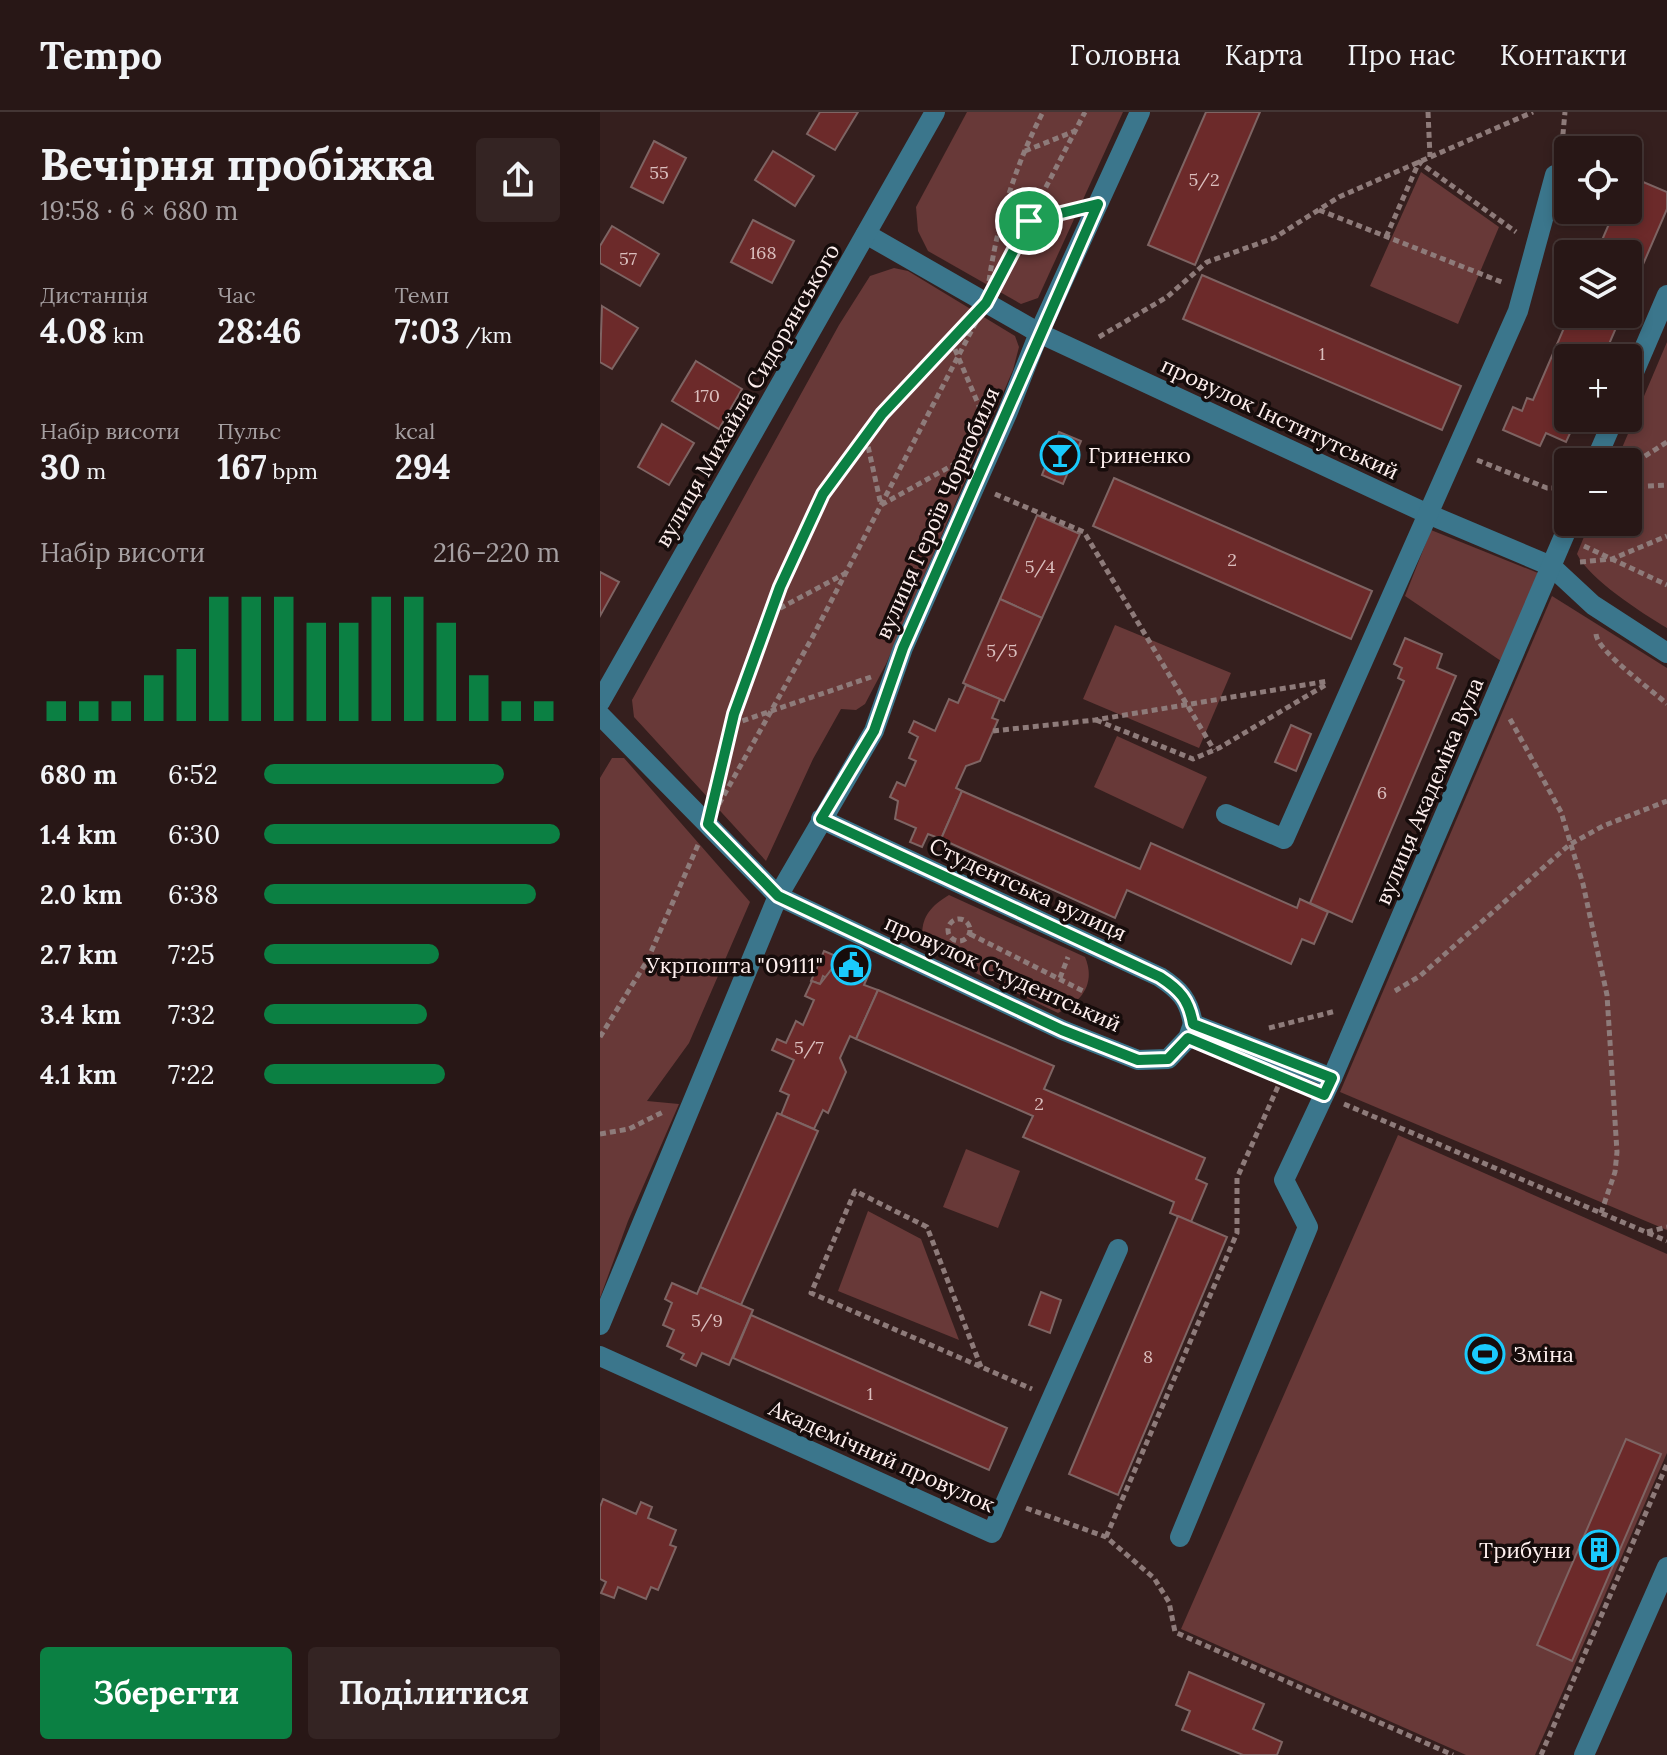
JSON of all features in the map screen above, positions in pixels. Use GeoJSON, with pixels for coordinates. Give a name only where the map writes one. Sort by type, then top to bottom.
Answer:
{"type":"FeatureCollection","features":[{"type":"Feature","properties":{"kind":"street","name":"вулиця Михайла Сидорянського"},"geometry":{"type":"LineString","coordinates":[[600,702],[935,112]]}},
{"type":"Feature","properties":{"kind":"street","name":"вулиця Героїв Чорнобиля"},"geometry":{"type":"LineString","coordinates":[[600,1325],[778,896],[874,731],[896,668],[1039,333],[1140,112]]}},
{"type":"Feature","properties":{"kind":"street"},"geometry":{"type":"LineString","coordinates":[[1226,814],[1284,839],[1457,453],[1525,291],[1554,179]]}},
{"type":"Feature","properties":{"kind":"street","name":"провулок Інститутський"},"geometry":{"type":"LineString","coordinates":[[866,234],[1039,333],[1428,514],[1551,566],[1593,605],[1667,653]]}},
{"type":"Feature","properties":{"kind":"street"},"geometry":{"type":"LineString","coordinates":[[1642,353],[1667,295]]}},
{"type":"Feature","properties":{"kind":"street","name":"вулиця Академіка Вула"},"geometry":{"type":"LineString","coordinates":[[1180,1537],[1308,1227],[1284,1180],[1328,1087],[1564,536]]}},
{"type":"Feature","properties":{"kind":"street"},"geometry":{"type":"LineString","coordinates":[[600,715],[778,896]]}},
{"type":"Feature","properties":{"kind":"street","name":"Студентська вулиця"},"geometry":{"type":"LineString","coordinates":[[821,819],[1160,977],[1180,990],[1190,1007],[1193,1024]]}},
{"type":"Feature","properties":{"kind":"street","name":"провулок Студентський"},"geometry":{"type":"LineString","coordinates":[[778,896],[1062,1030],[1138,1060],[1168,1059],[1188,1038],[1193,1024]]}},
{"type":"Feature","properties":{"kind":"street"},"geometry":{"type":"LineString","coordinates":[[1193,1024],[1328,1087]]}},
{"type":"Feature","properties":{"kind":"street","name":"Академічний провулок"},"geometry":{"type":"LineString","coordinates":[[600,1356],[992,1533],[1118,1249]]}},
{"type":"Feature","properties":{"kind":"street"},"geometry":{"type":"LineString","coordinates":[[1584,1755],[1667,1567]]}},
{"type":"Feature","properties":{"kind":"path"},"geometry":{"type":"LineString","coordinates":[[708,824],[732,724],[770,613],[823,494],[882,414],[986,303],[994,245],[1025,151],[1043,112]]}},
{"type":"Feature","properties":{"kind":"path"},"geometry":{"type":"LineString","coordinates":[[600,1037],[647,961],[708,824],[846,573],[1085,112]]}},
{"type":"Feature","properties":{"kind":"path"},"geometry":{"type":"LineString","coordinates":[[1428,112],[1430,157]]}},
{"type":"Feature","properties":{"kind":"path"},"geometry":{"type":"LineString","coordinates":[[1078,350],[1167,297],[1207,262],[1274,238],[1339,197],[1533,112]]}},
{"type":"Feature","properties":{"kind":"path"},"geometry":{"type":"LineString","coordinates":[[1563,136],[1565,112]]}},
{"type":"Feature","properties":{"kind":"path"},"geometry":{"type":"LineString","coordinates":[[1025,151],[1076,130]]}},
{"type":"Feature","properties":{"kind":"path"},"geometry":{"type":"LineString","coordinates":[[1386,237],[1419,162]]}},
{"type":"Feature","properties":{"kind":"path"},"geometry":{"type":"LineString","coordinates":[[1419,162],[1536,247]]}},
{"type":"Feature","properties":{"kind":"path"},"geometry":{"type":"LineString","coordinates":[[1000,226],[1098,204]]}},
{"type":"Feature","properties":{"kind":"path"},"geometry":{"type":"LineString","coordinates":[[1319,210],[1525,291]]}},
{"type":"Feature","properties":{"kind":"path"},"geometry":{"type":"LineString","coordinates":[[881,505],[995,442],[951,340]]}},
{"type":"Feature","properties":{"kind":"path"},"geometry":{"type":"LineString","coordinates":[[865,436],[881,505]]}},
{"type":"Feature","properties":{"kind":"path"},"geometry":{"type":"LineString","coordinates":[[1642,458],[1667,442]]}},
{"type":"Feature","properties":{"kind":"path"},"geometry":{"type":"LineString","coordinates":[[1457,453],[1554,488]]}},
{"type":"Feature","properties":{"kind":"path"},"geometry":{"type":"LineString","coordinates":[[1642,486],[1667,485]]}},
{"type":"Feature","properties":{"kind":"path"},"geometry":{"type":"LineString","coordinates":[[976,486],[1084,532],[1214,750]]}},
{"type":"Feature","properties":{"kind":"path"},"geometry":{"type":"LineString","coordinates":[[1578,536],[1612,559],[1667,585]]}},
{"type":"Feature","properties":{"kind":"path"},"geometry":{"type":"LineString","coordinates":[[1551,566],[1612,559],[1667,536]]}},
{"type":"Feature","properties":{"kind":"path"},"geometry":{"type":"LineString","coordinates":[[770,613],[846,573]]}},
{"type":"Feature","properties":{"kind":"path"},"geometry":{"type":"LineString","coordinates":[[1593,605],[1596,641],[1667,704]]}},
{"type":"Feature","properties":{"kind":"path"},"geometry":{"type":"LineString","coordinates":[[732,724],[896,668]]}},
{"type":"Feature","properties":{"kind":"path"},"geometry":{"type":"LineString","coordinates":[[993,731],[1095,720],[1332,681],[1214,750],[1193,759],[1095,720]]}},
{"type":"Feature","properties":{"kind":"path"},"geometry":{"type":"LineString","coordinates":[[1496,694],[1561,812],[1583,884],[1607,995],[1617,1152],[1615,1172],[1601,1213]]}},
{"type":"Feature","properties":{"kind":"path"},"geometry":{"type":"LineString","coordinates":[[1266,1028],[1364,1003],[1401,989],[1420,976],[1569,845],[1603,826],[1667,801]]}},
{"type":"Feature","properties":{"kind":"path"},"geometry":{"type":"LineString","coordinates":[[961,919],[970,926],[970,934],[963,941],[956,941],[947,929],[954,920],[961,919]]}},
{"type":"Feature","properties":{"kind":"path"},"geometry":{"type":"LineString","coordinates":[[970,934],[1085,992]]}},
{"type":"Feature","properties":{"kind":"path"},"geometry":{"type":"LineString","coordinates":[[1106,1537],[1237,1233],[1237,1178],[1282,1077]]}},
{"type":"Feature","properties":{"kind":"path"},"geometry":{"type":"LineString","coordinates":[[1328,1087],[1667,1241]]}},
{"type":"Feature","properties":{"kind":"path"},"geometry":{"type":"LineString","coordinates":[[600,1134],[629,1129],[695,1097]]}},
{"type":"Feature","properties":{"kind":"path"},"geometry":{"type":"LineString","coordinates":[[981,1367],[927,1227],[855,1191],[811,1293],[1052,1398]]}},
{"type":"Feature","properties":{"kind":"path"},"geometry":{"type":"LineString","coordinates":[[1646,1232],[1667,1227]]}},
{"type":"Feature","properties":{"kind":"path"},"geometry":{"type":"LineString","coordinates":[[1541,1755],[1667,1464]]}},
{"type":"Feature","properties":{"kind":"path"},"geometry":{"type":"LineString","coordinates":[[1006,1501],[1106,1537],[1154,1578],[1169,1602],[1175,1632],[1453,1755]]}},
{"type":"Feature","properties":{"kind":"shaded area"},"geometry":{"type":"Polygon","coordinates":[[[967,112],[1123,112],[1038,298],[1021,304],[928,251],[918,231],[916,207],[967,112]]]}},
{"type":"Feature","properties":{"kind":"shaded area"},"geometry":{"type":"Polygon","coordinates":[[[1421,172],[1499,227],[1458,324],[1370,286],[1421,172]]]}},
{"type":"Feature","properties":{"kind":"shaded area"},"geometry":{"type":"Polygon","coordinates":[[[894,268],[908,271],[1015,336],[1019,347],[1013,370],[886,664],[865,704],[856,710],[841,709],[813,759],[766,861],[634,717],[632,700],[839,325],[870,276],[894,268]]]}},
{"type":"Feature","properties":{"kind":"shaded area"},"geometry":{"type":"Polygon","coordinates":[[[1667,342],[1667,628],[1604,584],[1577,554],[1584,536],[1642,536],[1642,448],[1622,448],[1629,432],[1642,432],[1642,401],[1667,342]]]}},
{"type":"Feature","properties":{"kind":"shaded area"},"geometry":{"type":"Polygon","coordinates":[[[1431,530],[1538,573],[1501,661],[1405,596],[1431,530]]]}},
{"type":"Feature","properties":{"kind":"shaded area"},"geometry":{"type":"Polygon","coordinates":[[[1552,596],[1667,668],[1667,1230],[1340,1092],[1552,596]]]}},
{"type":"Feature","properties":{"kind":"shaded area"},"geometry":{"type":"Polygon","coordinates":[[[1115,625],[1231,673],[1199,748],[1083,699],[1115,625]]]}},
{"type":"Feature","properties":{"kind":"shaded area"},"geometry":{"type":"Polygon","coordinates":[[[1117,736],[1207,777],[1183,829],[1094,787],[1117,736]]]}},
{"type":"Feature","properties":{"kind":"shaded area"},"geometry":{"type":"Polygon","coordinates":[[[612,758],[624,758],[750,902],[689,1043],[647,1101],[679,1104],[628,1221],[600,1298],[600,778],[612,758]]]}},
{"type":"Feature","properties":{"kind":"shaded area"},"geometry":{"type":"Polygon","coordinates":[[[949,895],[1085,957],[1089,975],[1085,991],[1067,1009],[1058,1013],[924,948],[923,923],[935,905],[949,895]]]}},
{"type":"Feature","properties":{"kind":"shaded area","name":"Зміна"},"geometry":{"type":"Polygon","coordinates":[[[1398,1135],[1667,1254],[1667,1453],[1535,1755],[1466,1755],[1181,1629],[1398,1135]]]}},
{"type":"Feature","properties":{"kind":"shaded area"},"geometry":{"type":"Polygon","coordinates":[[[966,1149],[1020,1171],[998,1228],[943,1207],[966,1149]]]}},
{"type":"Feature","properties":{"kind":"shaded area"},"geometry":{"type":"Polygon","coordinates":[[[868,1211],[921,1239],[959,1340],[838,1291],[868,1211]]]}},
{"type":"Feature","properties":{"kind":"building"},"geometry":{"type":"Polygon","coordinates":[[[820,112],[858,112],[835,150],[807,134],[820,112]]]}},
{"type":"Feature","properties":{"kind":"building"},"geometry":{"type":"Polygon","coordinates":[[[1206,112],[1260,112],[1195,265],[1148,245],[1206,112]]]}},
{"type":"Feature","properties":{"kind":"building"},"geometry":{"type":"Polygon","coordinates":[[[654,141],[686,158],[663,203],[631,187],[654,141]]]}},
{"type":"Feature","properties":{"kind":"building"},"geometry":{"type":"Polygon","coordinates":[[[773,151],[814,176],[795,206],[755,180],[773,151]]]}},
{"type":"Feature","properties":{"kind":"building"},"geometry":{"type":"Polygon","coordinates":[[[1642,181],[1667,192],[1667,209],[1642,267],[1642,240],[1602,240],[1609,224],[1642,224],[1642,181]]]}},
{"type":"Feature","properties":{"kind":"building"},"geometry":{"type":"Polygon","coordinates":[[[753,220],[794,241],[772,283],[731,262],[753,220]]]}},
{"type":"Feature","properties":{"kind":"building"},"geometry":{"type":"Polygon","coordinates":[[[612,226],[659,254],[640,286],[600,263],[600,246],[612,226]]]}},
{"type":"Feature","properties":{"kind":"building"},"geometry":{"type":"Polygon","coordinates":[[[1202,275],[1461,386],[1442,430],[1183,319],[1202,275]]]}},
{"type":"Feature","properties":{"kind":"building"},"geometry":{"type":"Polygon","coordinates":[[[602,306],[638,328],[612,369],[600,362],[602,306]]]}},
{"type":"Feature","properties":{"kind":"building"},"geometry":{"type":"Polygon","coordinates":[[[1564,328],[1616,328],[1609,344],[1557,344],[1564,328]]]}},
{"type":"Feature","properties":{"kind":"building"},"geometry":{"type":"Polygon","coordinates":[[[1554,351],[1554,432],[1571,432],[1566,442],[1546,433],[1540,446],[1503,430],[1513,407],[1522,411],[1527,398],[1533,400],[1554,351]]]}},
{"type":"Feature","properties":{"kind":"building"},"geometry":{"type":"Polygon","coordinates":[[[696,361],[742,389],[719,429],[672,401],[696,361]]]}},
{"type":"Feature","properties":{"kind":"building"},"geometry":{"type":"Polygon","coordinates":[[[662,424],[694,443],[669,485],[638,467],[662,424]]]}},
{"type":"Feature","properties":{"kind":"building"},"geometry":{"type":"Polygon","coordinates":[[[1059,432],[1081,441],[1063,484],[1042,475],[1049,457],[1043,455],[1047,444],[1053,446],[1059,432]]]}},
{"type":"Feature","properties":{"kind":"building"},"geometry":{"type":"Polygon","coordinates":[[[1114,478],[1372,591],[1351,639],[1093,526],[1114,478]]]}},
{"type":"Feature","properties":{"kind":"building"},"geometry":{"type":"Polygon","coordinates":[[[1037,515],[1080,534],[1042,618],[1000,599],[1037,515]]]}},
{"type":"Feature","properties":{"kind":"building"},"geometry":{"type":"Polygon","coordinates":[[[600,572],[619,582],[600,616],[600,572]]]}},
{"type":"Feature","properties":{"kind":"building"},"geometry":{"type":"Polygon","coordinates":[[[1000,599],[1042,618],[1004,701],[963,683],[1000,599]]]}},
{"type":"Feature","properties":{"kind":"building"},"geometry":{"type":"Polygon","coordinates":[[[1405,638],[1442,654],[1437,668],[1456,676],[1352,922],[1310,903],[1404,681],[1398,678],[1402,668],[1394,664],[1405,638]]]}},
{"type":"Feature","properties":{"kind":"building"},"geometry":{"type":"Polygon","coordinates":[[[966,685],[1000,699],[992,718],[998,720],[980,761],[966,766],[956,788],[962,791],[941,839],[928,834],[922,847],[910,842],[916,828],[895,819],[898,801],[890,797],[897,782],[905,786],[916,761],[909,758],[918,737],[909,732],[914,721],[935,731],[949,699],[958,703],[966,685]]]}},
{"type":"Feature","properties":{"kind":"building"},"geometry":{"type":"Polygon","coordinates":[[[1291,725],[1311,734],[1296,771],[1275,762],[1291,725]]]}},
{"type":"Feature","properties":{"kind":"building"},"geometry":{"type":"Polygon","coordinates":[[[962,791],[1140,869],[1151,843],[1297,908],[1300,899],[1328,912],[1314,944],[1302,939],[1291,964],[1127,890],[1115,918],[941,839],[962,791]]]}},
{"type":"Feature","properties":{"kind":"building"},"geometry":{"type":"Polygon","coordinates":[[[824,951],[857,965],[852,979],[831,970],[828,979],[823,976],[820,984],[811,981],[824,951]]]}},
{"type":"Feature","properties":{"kind":"building"},"geometry":{"type":"Polygon","coordinates":[[[858,966],[870,971],[864,985],[878,990],[856,1039],[850,1036],[840,1058],[846,1072],[828,1113],[823,1110],[814,1129],[781,1115],[789,1095],[780,1091],[794,1060],[772,1050],[777,1039],[786,1043],[796,1021],[803,1025],[814,1000],[805,996],[812,981],[820,984],[831,970],[852,979],[858,966]]]}},
{"type":"Feature","properties":{"kind":"building"},"geometry":{"type":"Polygon","coordinates":[[[878,990],[1054,1066],[1044,1089],[1205,1158],[1196,1179],[1207,1184],[1191,1222],[1170,1213],[1174,1202],[1023,1137],[1033,1116],[856,1039],[878,990]]]}},
{"type":"Feature","properties":{"kind":"building"},"geometry":{"type":"Polygon","coordinates":[[[777,1113],[818,1131],[741,1305],[700,1287],[777,1113]]]}},
{"type":"Feature","properties":{"kind":"building"},"geometry":{"type":"Polygon","coordinates":[[[1178,1216],[1227,1237],[1118,1495],[1069,1474],[1178,1216]]]}},
{"type":"Feature","properties":{"kind":"building"},"geometry":{"type":"Polygon","coordinates":[[[672,1283],[697,1294],[700,1287],[753,1310],[729,1365],[702,1353],[696,1366],[681,1359],[684,1354],[667,1346],[674,1330],[663,1325],[672,1303],[665,1299],[672,1283]]]}},
{"type":"Feature","properties":{"kind":"building"},"geometry":{"type":"Polygon","coordinates":[[[1041,1292],[1061,1300],[1050,1333],[1029,1325],[1041,1292]]]}},
{"type":"Feature","properties":{"kind":"building"},"geometry":{"type":"Polygon","coordinates":[[[751,1315],[1007,1428],[989,1470],[733,1358],[751,1315]]]}},
{"type":"Feature","properties":{"kind":"building","name":"Трибуни"},"geometry":{"type":"Polygon","coordinates":[[[1626,1439],[1661,1454],[1572,1661],[1537,1645],[1626,1439]]]}},
{"type":"Feature","properties":{"kind":"building"},"geometry":{"type":"Polygon","coordinates":[[[603,1499],[636,1514],[641,1502],[652,1507],[648,1518],[676,1530],[670,1545],[676,1547],[658,1590],[651,1587],[646,1599],[618,1587],[614,1598],[601,1593],[606,1582],[600,1579],[600,1507],[603,1499]]]}},
{"type":"Feature","properties":{"kind":"building"},"geometry":{"type":"Polygon","coordinates":[[[1189,1672],[1264,1704],[1253,1729],[1282,1742],[1277,1755],[1243,1755],[1182,1730],[1190,1711],[1176,1705],[1189,1672]]]}},
{"type":"Feature","properties":{"kind":"place","name":"Гриненко"},"geometry":{"type":"Point","coordinates":[1060,455]}},
{"type":"Feature","properties":{"kind":"place","name":"Укрпошта \"09111\""},"geometry":{"type":"Point","coordinates":[851,965]}},
{"type":"Feature","properties":{"kind":"place","name":"Зміна"},"geometry":{"type":"Point","coordinates":[1485,1354]}},
{"type":"Feature","properties":{"kind":"place","name":"Трибуни"},"geometry":{"type":"Point","coordinates":[1599,1550]}},
{"type":"Feature","properties":{"kind":"route"},"geometry":{"type":"LineString","coordinates":[[1098,204],[903,648],[874,731],[821,819],[1160,977],[1180,990],[1190,1007],[1193,1024],[1332,1078],[1324,1095],[1188,1038],[1168,1059],[1138,1060],[1062,1030],[778,896],[708,824],[734,714],[780,587],[823,494],[882,414],[986,303],[1029,221],[1098,204]]}}]}
